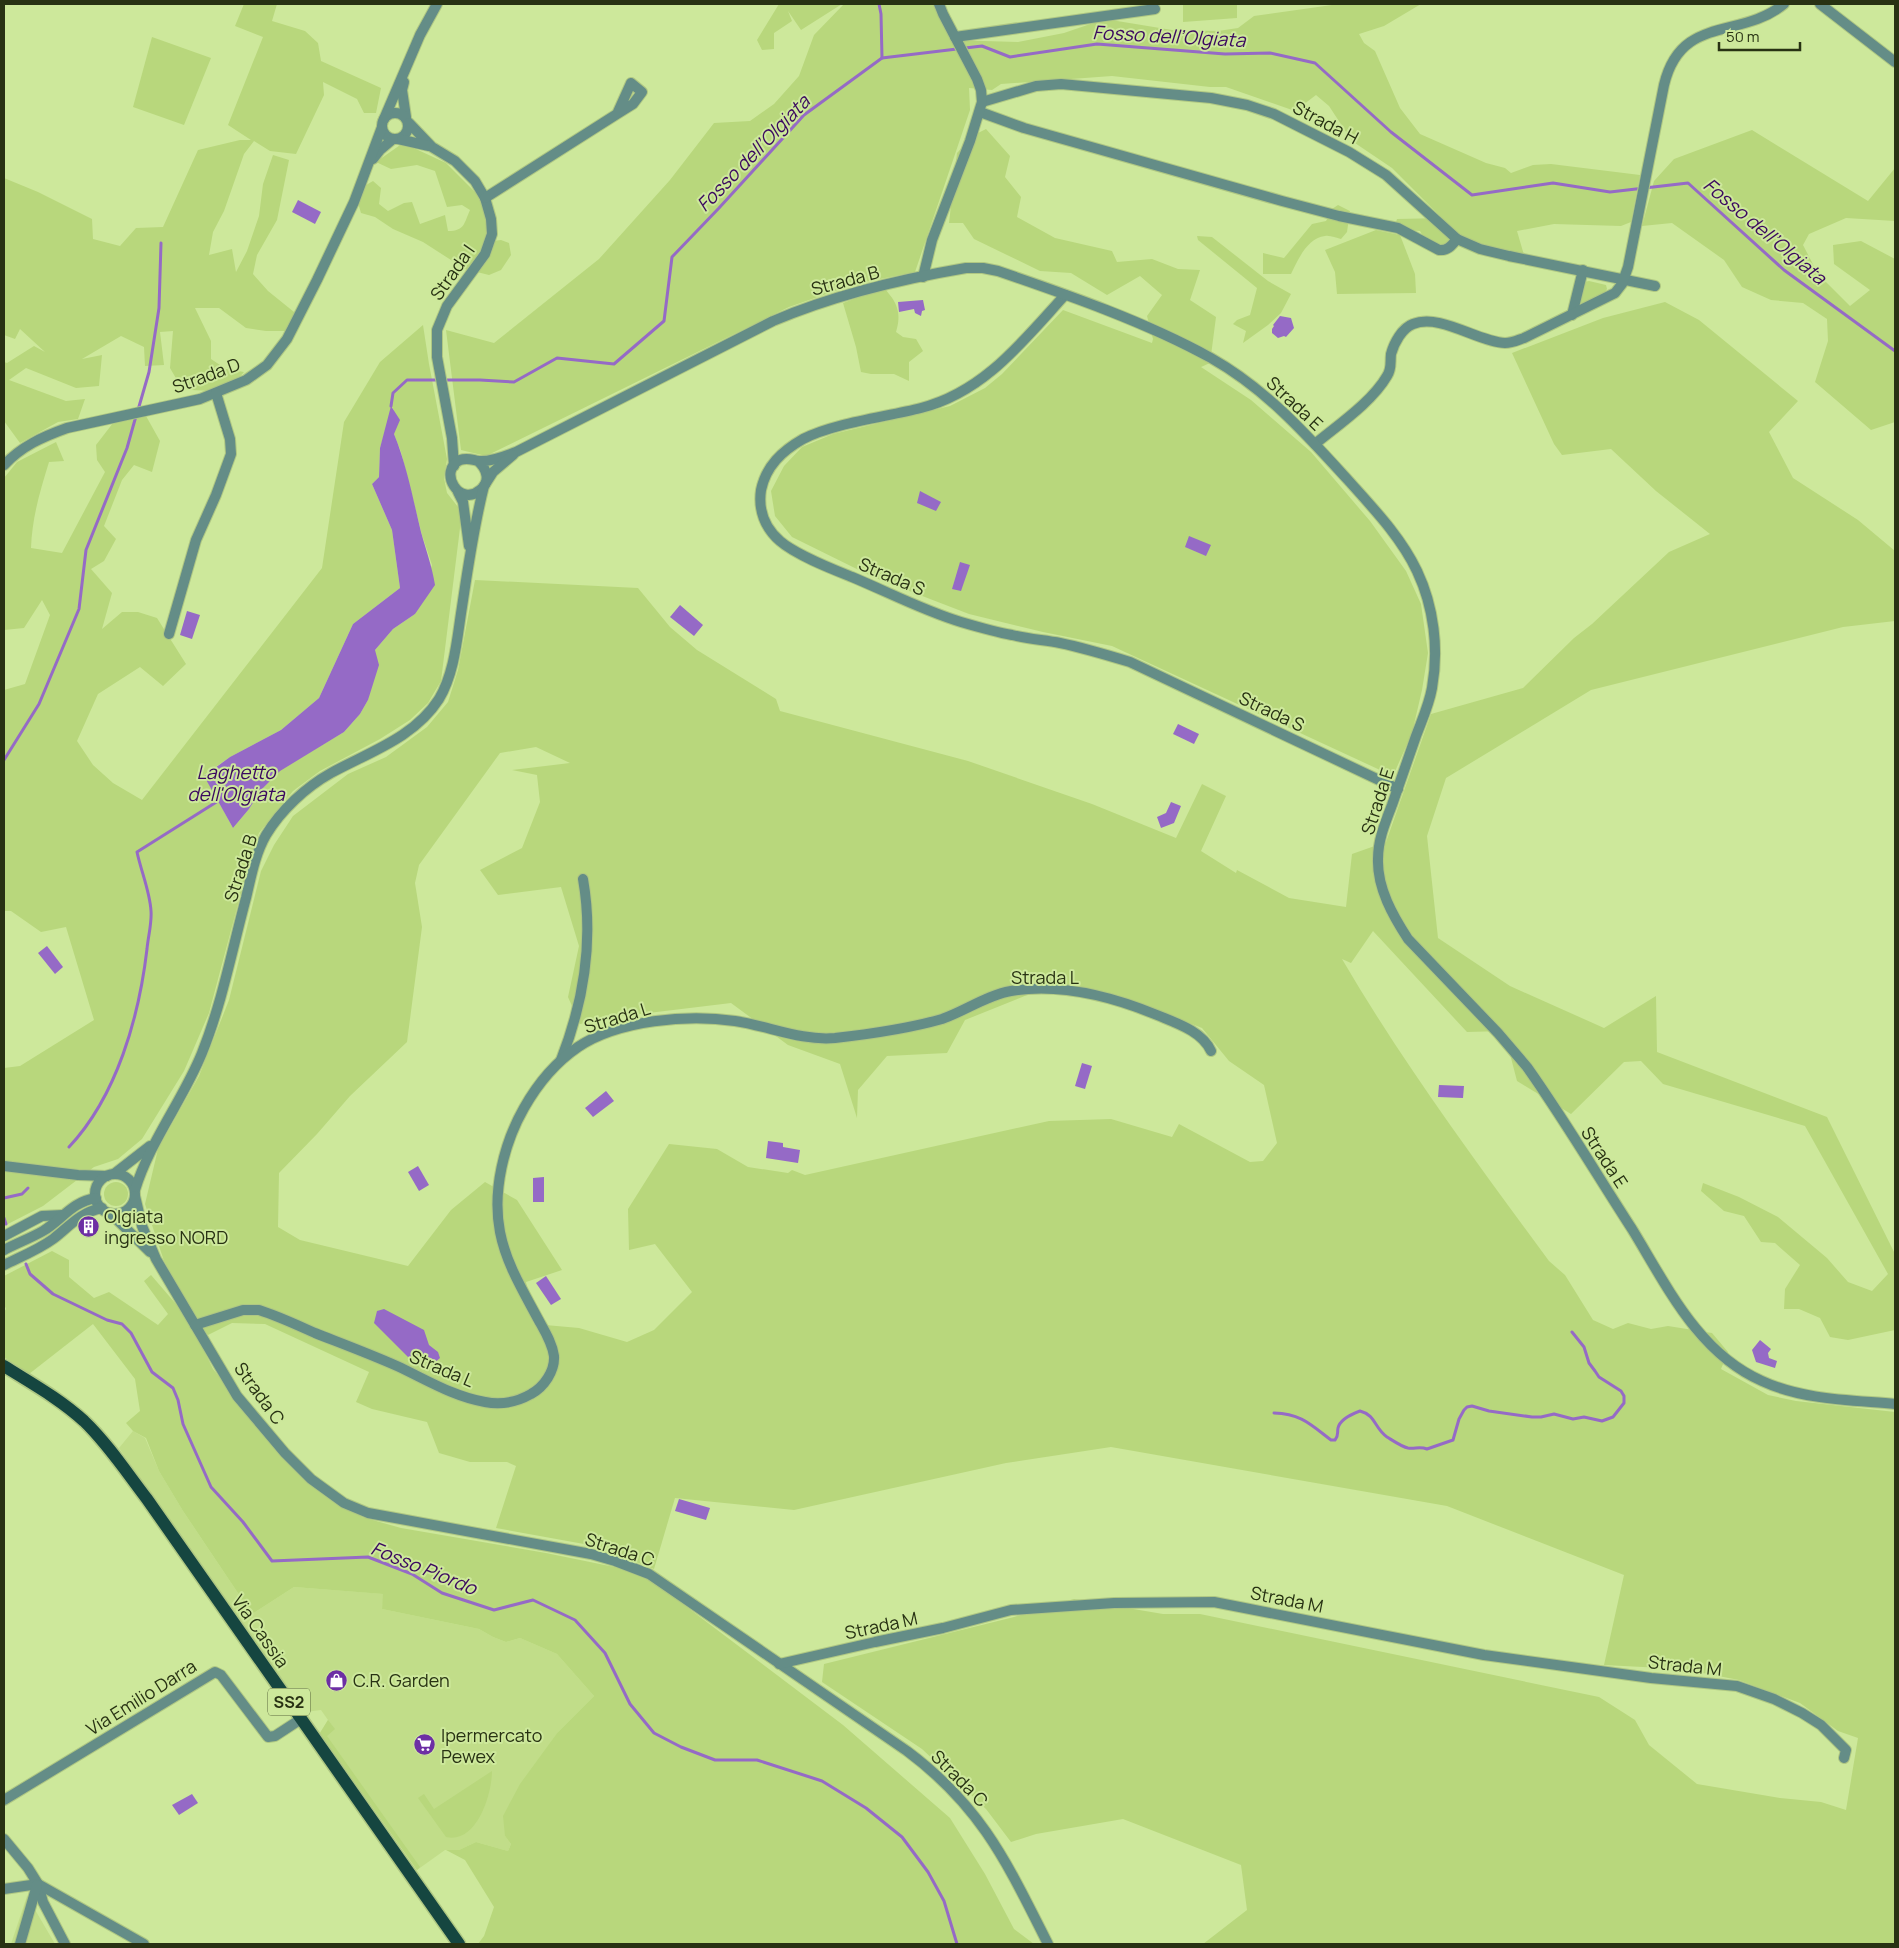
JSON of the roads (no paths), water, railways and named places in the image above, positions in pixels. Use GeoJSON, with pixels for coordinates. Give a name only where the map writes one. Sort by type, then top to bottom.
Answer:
{"type":"FeatureCollection","features":[{"type":"Feature","properties":{"kind":"main road","name":"Via Cassia"},"geometry":{"type":"LineString","coordinates":[[4,1366],[64,1405],[84,1421],[103,1442],[147,1499],[459,1944]]}},
{"type":"Feature","properties":{"kind":"street","name":"Strada D"},"geometry":{"type":"LineString","coordinates":[[4,465],[26,445],[44,436],[67,428],[191,401],[246,380],[260,371],[281,348],[317,280],[354,202],[383,123],[412,55],[437,4]]}},
{"type":"Feature","properties":{"kind":"street"},"geometry":{"type":"LineString","coordinates":[[923,277],[932,240],[981,107],[979,84],[939,4]]}},
{"type":"Feature","properties":{"kind":"street"},"geometry":{"type":"LineString","coordinates":[[1315,444],[1360,407],[1384,380],[1390,369],[1394,348],[1403,332],[1413,324],[1427,322],[1445,324],[1507,343],[1524,338],[1612,296],[1619,289],[1625,278],[1668,69],[1679,52],[1700,35],[1754,20],[1784,4]]}},
{"type":"Feature","properties":{"kind":"street"},"geometry":{"type":"LineString","coordinates":[[1820,4],[1895,62]]}},
{"type":"Feature","properties":{"kind":"street"},"geometry":{"type":"LineString","coordinates":[[959,45],[1155,9]]}},
{"type":"Feature","properties":{"kind":"street","name":"Strada D"},"geometry":{"type":"LineString","coordinates":[[407,120],[402,90],[412,55]]}},
{"type":"Feature","properties":{"kind":"street","name":"Strada H"},"geometry":{"type":"LineString","coordinates":[[981,107],[1036,86],[1054,84],[1212,98],[1247,105],[1290,122],[1373,167],[1400,186],[1457,239],[1474,247],[1625,278],[1654,286]]}},
{"type":"Feature","properties":{"kind":"street"},"geometry":{"type":"LineString","coordinates":[[981,107],[1024,128],[1339,216],[1398,228],[1439,250],[1446,249],[1457,239]]}},
{"type":"Feature","properties":{"kind":"street"},"geometry":{"type":"LineString","coordinates":[[396,112],[407,120],[409,127],[405,135],[395,139],[385,135],[383,123],[389,114],[396,112]]}},
{"type":"Feature","properties":{"kind":"street"},"geometry":{"type":"LineString","coordinates":[[485,198],[617,114]]}},
{"type":"Feature","properties":{"kind":"street","name":"Strada I"},"geometry":{"type":"LineString","coordinates":[[407,120],[432,147],[455,162],[475,181],[485,198],[492,226],[489,246],[476,268],[442,313],[436,330],[437,357],[452,438],[454,466]]}},
{"type":"Feature","properties":{"kind":"street","name":"Strada D"},"geometry":{"type":"LineString","coordinates":[[367,168],[380,150],[395,139]]}},
{"type":"Feature","properties":{"kind":"street","name":"Strada I"},"geometry":{"type":"LineString","coordinates":[[395,139],[417,142],[432,147]]}},
{"type":"Feature","properties":{"kind":"street","name":"Strada E"},"geometry":{"type":"LineString","coordinates":[[923,277],[966,268],[983,268],[998,271],[1153,330],[1210,358],[1246,380],[1291,418],[1371,506],[1403,547],[1418,572],[1427,596],[1434,632],[1434,675],[1427,706],[1381,836],[1378,860],[1383,890],[1394,917],[1408,939],[1498,1033],[1527,1067],[1672,1295],[1714,1350],[1733,1365],[1753,1377],[1778,1388],[1815,1396],[1895,1404]]}},
{"type":"Feature","properties":{"kind":"street"},"geometry":{"type":"LineString","coordinates":[[1572,314],[1583,270]]}},
{"type":"Feature","properties":{"kind":"street","name":"Strada B"},"geometry":{"type":"LineString","coordinates":[[476,460],[498,458],[516,452],[780,318],[843,295],[923,277]]}},
{"type":"Feature","properties":{"kind":"street","name":"Strada S"},"geometry":{"type":"LineString","coordinates":[[1065,295],[1028,337],[1001,363],[981,380],[961,392],[922,408],[824,431],[806,438],[786,450],[778,457],[768,471],[761,492],[762,514],[770,530],[779,541],[790,549],[958,621],[1013,636],[1094,651],[1130,662],[1398,789]]}},
{"type":"Feature","properties":{"kind":"street"},"geometry":{"type":"LineString","coordinates":[[169,634],[196,540],[216,495],[231,454],[230,439],[216,393]]}},
{"type":"Feature","properties":{"kind":"street"},"geometry":{"type":"LineString","coordinates":[[452,438],[466,455],[476,460],[486,469],[487,475],[484,486],[480,490],[470,495],[458,492],[450,477],[454,466],[462,459],[476,460]]}},
{"type":"Feature","properties":{"kind":"street","name":"Strada B"},"geometry":{"type":"LineString","coordinates":[[135,1193],[154,1142],[179,1101],[202,1053],[228,969],[257,856],[266,835],[293,803],[315,783],[395,740],[420,721],[438,699],[445,686],[454,657],[470,557],[484,486],[493,472],[516,452]]}},
{"type":"Feature","properties":{"kind":"street","name":"Strada B"},"geometry":{"type":"LineString","coordinates":[[458,492],[463,502],[470,557]]}},
{"type":"Feature","properties":{"kind":"street"},"geometry":{"type":"LineString","coordinates":[[560,1063],[574,1027],[583,985],[588,937],[583,879]]}},
{"type":"Feature","properties":{"kind":"street","name":"Strada L"},"geometry":{"type":"LineString","coordinates":[[195,1325],[243,1310],[259,1310],[379,1358],[452,1392],[473,1399],[499,1403],[516,1400],[533,1393],[543,1385],[551,1372],[554,1359],[553,1351],[506,1256],[498,1224],[497,1204],[502,1170],[515,1126],[533,1094],[560,1063],[580,1046],[594,1038],[627,1028],[660,1020],[720,1019],[752,1024],[808,1038],[828,1038],[903,1028],[953,1015],[1000,994],[1034,990],[1077,991],[1126,1003],[1162,1017],[1204,1039],[1211,1051]]}},
{"type":"Feature","properties":{"kind":"street","name":"Strada B"},"geometry":{"type":"LineString","coordinates":[[111,1175],[154,1142]]}},
{"type":"Feature","properties":{"kind":"street"},"geometry":{"type":"LineString","coordinates":[[4,1166],[78,1175],[119,1174],[129,1180],[135,1193],[129,1208],[116,1214],[106,1210],[96,1194],[78,1175]]}},
{"type":"Feature","properties":{"kind":"street"},"geometry":{"type":"LineString","coordinates":[[4,1236],[42,1216],[59,1216],[74,1212],[90,1204],[102,1179],[111,1175]]}},
{"type":"Feature","properties":{"kind":"street","name":"Strada C"},"geometry":{"type":"LineString","coordinates":[[135,1193],[145,1233],[156,1258],[237,1396],[270,1436],[311,1479],[344,1503],[380,1516],[579,1552],[635,1568],[649,1574],[907,1751],[933,1771],[978,1818],[1002,1854],[1048,1944]]}},
{"type":"Feature","properties":{"kind":"street"},"geometry":{"type":"LineString","coordinates":[[45,1230],[65,1228],[106,1210]]}},
{"type":"Feature","properties":{"kind":"street","name":"Strada C"},"geometry":{"type":"LineString","coordinates":[[106,1210],[156,1258]]}},
{"type":"Feature","properties":{"kind":"street"},"geometry":{"type":"LineString","coordinates":[[4,1250],[45,1230],[59,1216]]}},
{"type":"Feature","properties":{"kind":"street"},"geometry":{"type":"LineString","coordinates":[[4,1265],[48,1242],[65,1228]]}},
{"type":"Feature","properties":{"kind":"street","name":"Strada M"},"geometry":{"type":"LineString","coordinates":[[779,1664],[943,1628],[1011,1610],[1114,1603],[1214,1602],[1484,1655],[1651,1678],[1737,1686],[1787,1705],[1821,1725],[1846,1750],[1844,1758]]}},
{"type":"Feature","properties":{"kind":"street","name":"Via Emilio Darra"},"geometry":{"type":"LineString","coordinates":[[4,1800],[215,1672],[222,1675],[268,1737],[273,1737],[301,1719]]}},
{"type":"Feature","properties":{"kind":"street"},"geometry":{"type":"LineString","coordinates":[[4,1839],[21,1858],[38,1884],[43,1902],[66,1944]]}},
{"type":"Feature","properties":{"kind":"street"},"geometry":{"type":"LineString","coordinates":[[20,1944],[38,1884]]}},
{"type":"Feature","properties":{"kind":"street"},"geometry":{"type":"LineString","coordinates":[[4,1889],[38,1884],[144,1944]]}},
{"type":"Feature","properties":{"kind":"water"},"geometry":{"type":"Polygon","coordinates":[[[298,200],[321,212],[315,224],[292,212],[298,200]]]}},
{"type":"Feature","properties":{"kind":"water"},"geometry":{"type":"Polygon","coordinates":[[[923,300],[925,310],[922,311],[921,316],[915,313],[914,309],[899,312],[898,302],[923,300]]]}},
{"type":"Feature","properties":{"kind":"water"},"geometry":{"type":"Polygon","coordinates":[[[1280,316],[1291,318],[1294,328],[1286,337],[1278,338],[1272,333],[1272,329],[1280,316]]]}},
{"type":"Feature","properties":{"kind":"water","name":"Laghetto dell'Olgiata"},"geometry":{"type":"Polygon","coordinates":[[[391,406],[400,420],[394,434],[406,470],[435,585],[415,614],[393,629],[375,650],[379,665],[368,700],[360,714],[344,732],[280,771],[261,790],[249,809],[233,828],[204,776],[230,757],[281,730],[319,698],[353,624],[400,588],[392,530],[372,484],[379,477],[380,448],[391,406]]]}},
{"type":"Feature","properties":{"kind":"water"},"geometry":{"type":"Polygon","coordinates":[[[920,491],[941,502],[936,511],[917,503],[920,491]]]}},
{"type":"Feature","properties":{"kind":"water"},"geometry":{"type":"Polygon","coordinates":[[[1189,536],[1211,545],[1206,556],[1185,547],[1189,536]]]}},
{"type":"Feature","properties":{"kind":"water"},"geometry":{"type":"Polygon","coordinates":[[[960,562],[970,565],[961,591],[952,589],[960,562]]]}},
{"type":"Feature","properties":{"kind":"water"},"geometry":{"type":"Polygon","coordinates":[[[680,605],[703,625],[694,636],[670,617],[680,605]]]}},
{"type":"Feature","properties":{"kind":"water"},"geometry":{"type":"Polygon","coordinates":[[[187,611],[200,615],[192,639],[180,635],[187,611]]]}},
{"type":"Feature","properties":{"kind":"water"},"geometry":{"type":"Polygon","coordinates":[[[1178,724],[1199,734],[1194,744],[1173,734],[1178,724]]]}},
{"type":"Feature","properties":{"kind":"water"},"geometry":{"type":"Polygon","coordinates":[[[1171,802],[1181,806],[1174,823],[1161,828],[1157,817],[1166,813],[1171,802]]]}},
{"type":"Feature","properties":{"kind":"water"},"geometry":{"type":"Polygon","coordinates":[[[47,946],[63,967],[55,974],[38,953],[47,946]]]}},
{"type":"Feature","properties":{"kind":"water"},"geometry":{"type":"Polygon","coordinates":[[[1082,1063],[1092,1066],[1085,1089],[1075,1086],[1082,1063]]]}},
{"type":"Feature","properties":{"kind":"water"},"geometry":{"type":"Polygon","coordinates":[[[1439,1085],[1464,1086],[1463,1098],[1438,1097],[1439,1085]]]}},
{"type":"Feature","properties":{"kind":"water"},"geometry":{"type":"Polygon","coordinates":[[[606,1091],[614,1101],[593,1117],[585,1108],[606,1091]]]}},
{"type":"Feature","properties":{"kind":"water"},"geometry":{"type":"Polygon","coordinates":[[[768,1141],[783,1143],[783,1147],[800,1150],[798,1163],[766,1158],[768,1141]]]}},
{"type":"Feature","properties":{"kind":"water"},"geometry":{"type":"Polygon","coordinates":[[[418,1166],[429,1185],[419,1191],[408,1172],[418,1166]]]}},
{"type":"Feature","properties":{"kind":"water"},"geometry":{"type":"Polygon","coordinates":[[[544,1177],[544,1202],[533,1202],[533,1178],[544,1177]]]}},
{"type":"Feature","properties":{"kind":"water"},"geometry":{"type":"Polygon","coordinates":[[[546,1276],[561,1299],[551,1305],[536,1283],[546,1276]]]}},
{"type":"Feature","properties":{"kind":"water"},"geometry":{"type":"Polygon","coordinates":[[[384,1309],[424,1330],[429,1345],[438,1352],[440,1358],[433,1364],[408,1357],[374,1323],[377,1311],[384,1309]]]}},
{"type":"Feature","properties":{"kind":"water"},"geometry":{"type":"Polygon","coordinates":[[[1760,1340],[1771,1349],[1768,1353],[1769,1358],[1777,1361],[1775,1368],[1756,1362],[1752,1350],[1760,1340]]]}},
{"type":"Feature","properties":{"kind":"water"},"geometry":{"type":"Polygon","coordinates":[[[679,1499],[710,1508],[706,1520],[675,1511],[679,1499]]]}},
{"type":"Feature","properties":{"kind":"water"},"geometry":{"type":"Polygon","coordinates":[[[192,1794],[198,1803],[179,1815],[172,1805],[192,1794]]]}},
{"type":"Feature","properties":{"kind":"waterway"},"geometry":{"type":"LineString","coordinates":[[879,4],[882,58]]}},
{"type":"Feature","properties":{"kind":"waterway","name":"Fosso dell’Olgiata"},"geometry":{"type":"LineString","coordinates":[[391,406],[393,393],[407,380],[514,382],[557,358],[614,364],[664,321],[672,257],[804,115],[882,58],[982,46],[1010,57],[1097,44],[1225,54],[1270,53],[1315,63],[1391,132],[1472,195],[1553,183],[1610,192],[1688,183],[1784,270],[1895,351]]}},
{"type":"Feature","properties":{"kind":"waterway"},"geometry":{"type":"LineString","coordinates":[[138,410],[149,372],[159,308],[161,243]]}},
{"type":"Feature","properties":{"kind":"waterway"},"geometry":{"type":"LineString","coordinates":[[4,760],[39,704],[79,609],[86,550],[127,448],[136,416]]}},
{"type":"Feature","properties":{"kind":"waterway","name":"Fosso dell’Olgiata"},"geometry":{"type":"LineString","coordinates":[[69,1147],[86,1127],[113,1080],[123,1054],[138,1001],[151,916],[149,896],[137,852],[218,801]]}},
{"type":"Feature","properties":{"kind":"waterway","name":"Fosso dell’Olgiata"},"geometry":{"type":"LineString","coordinates":[[4,1198],[22,1194],[28,1188]]}},
{"type":"Feature","properties":{"kind":"waterway","name":"Fosso Piordo"},"geometry":{"type":"LineString","coordinates":[[4,1218],[6,1224]]}},
{"type":"Feature","properties":{"kind":"waterway","name":"Fosso Piordo"},"geometry":{"type":"LineString","coordinates":[[26,1264],[30,1274],[53,1294],[107,1320],[122,1324],[131,1333],[152,1372],[173,1388],[178,1400],[183,1424],[211,1487],[243,1522],[272,1561],[368,1557],[412,1574],[442,1593],[494,1610],[533,1600],[575,1620],[605,1653],[630,1704],[654,1733],[681,1747],[715,1760],[757,1760],[822,1781],[866,1808],[902,1837],[928,1872],[944,1901],[957,1944]]}},
{"type":"Feature","properties":{"kind":"waterway"},"geometry":{"type":"LineString","coordinates":[[1274,1413],[1299,1418],[1312,1425],[1331,1440],[1335,1440],[1341,1422],[1350,1415],[1360,1411],[1369,1415],[1380,1430],[1397,1443],[1408,1448],[1427,1449],[1453,1440],[1459,1419],[1464,1410],[1472,1406],[1489,1411],[1532,1417],[1554,1414],[1573,1419],[1584,1417],[1602,1421],[1613,1417],[1624,1403],[1624,1396],[1621,1391],[1599,1377],[1589,1363],[1584,1347],[1572,1332]]}},
{"type":"Feature","properties":{"kind":"place","name":"Olgiata ingresso NORD"},"geometry":{"type":"Point","coordinates":[88,1226]}},
{"type":"Feature","properties":{"kind":"place","name":"C.R. Garden"},"geometry":{"type":"Point","coordinates":[337,1680]}},
{"type":"Feature","properties":{"kind":"place","name":"Ipermercato Pewex"},"geometry":{"type":"Point","coordinates":[425,1745]}}]}
